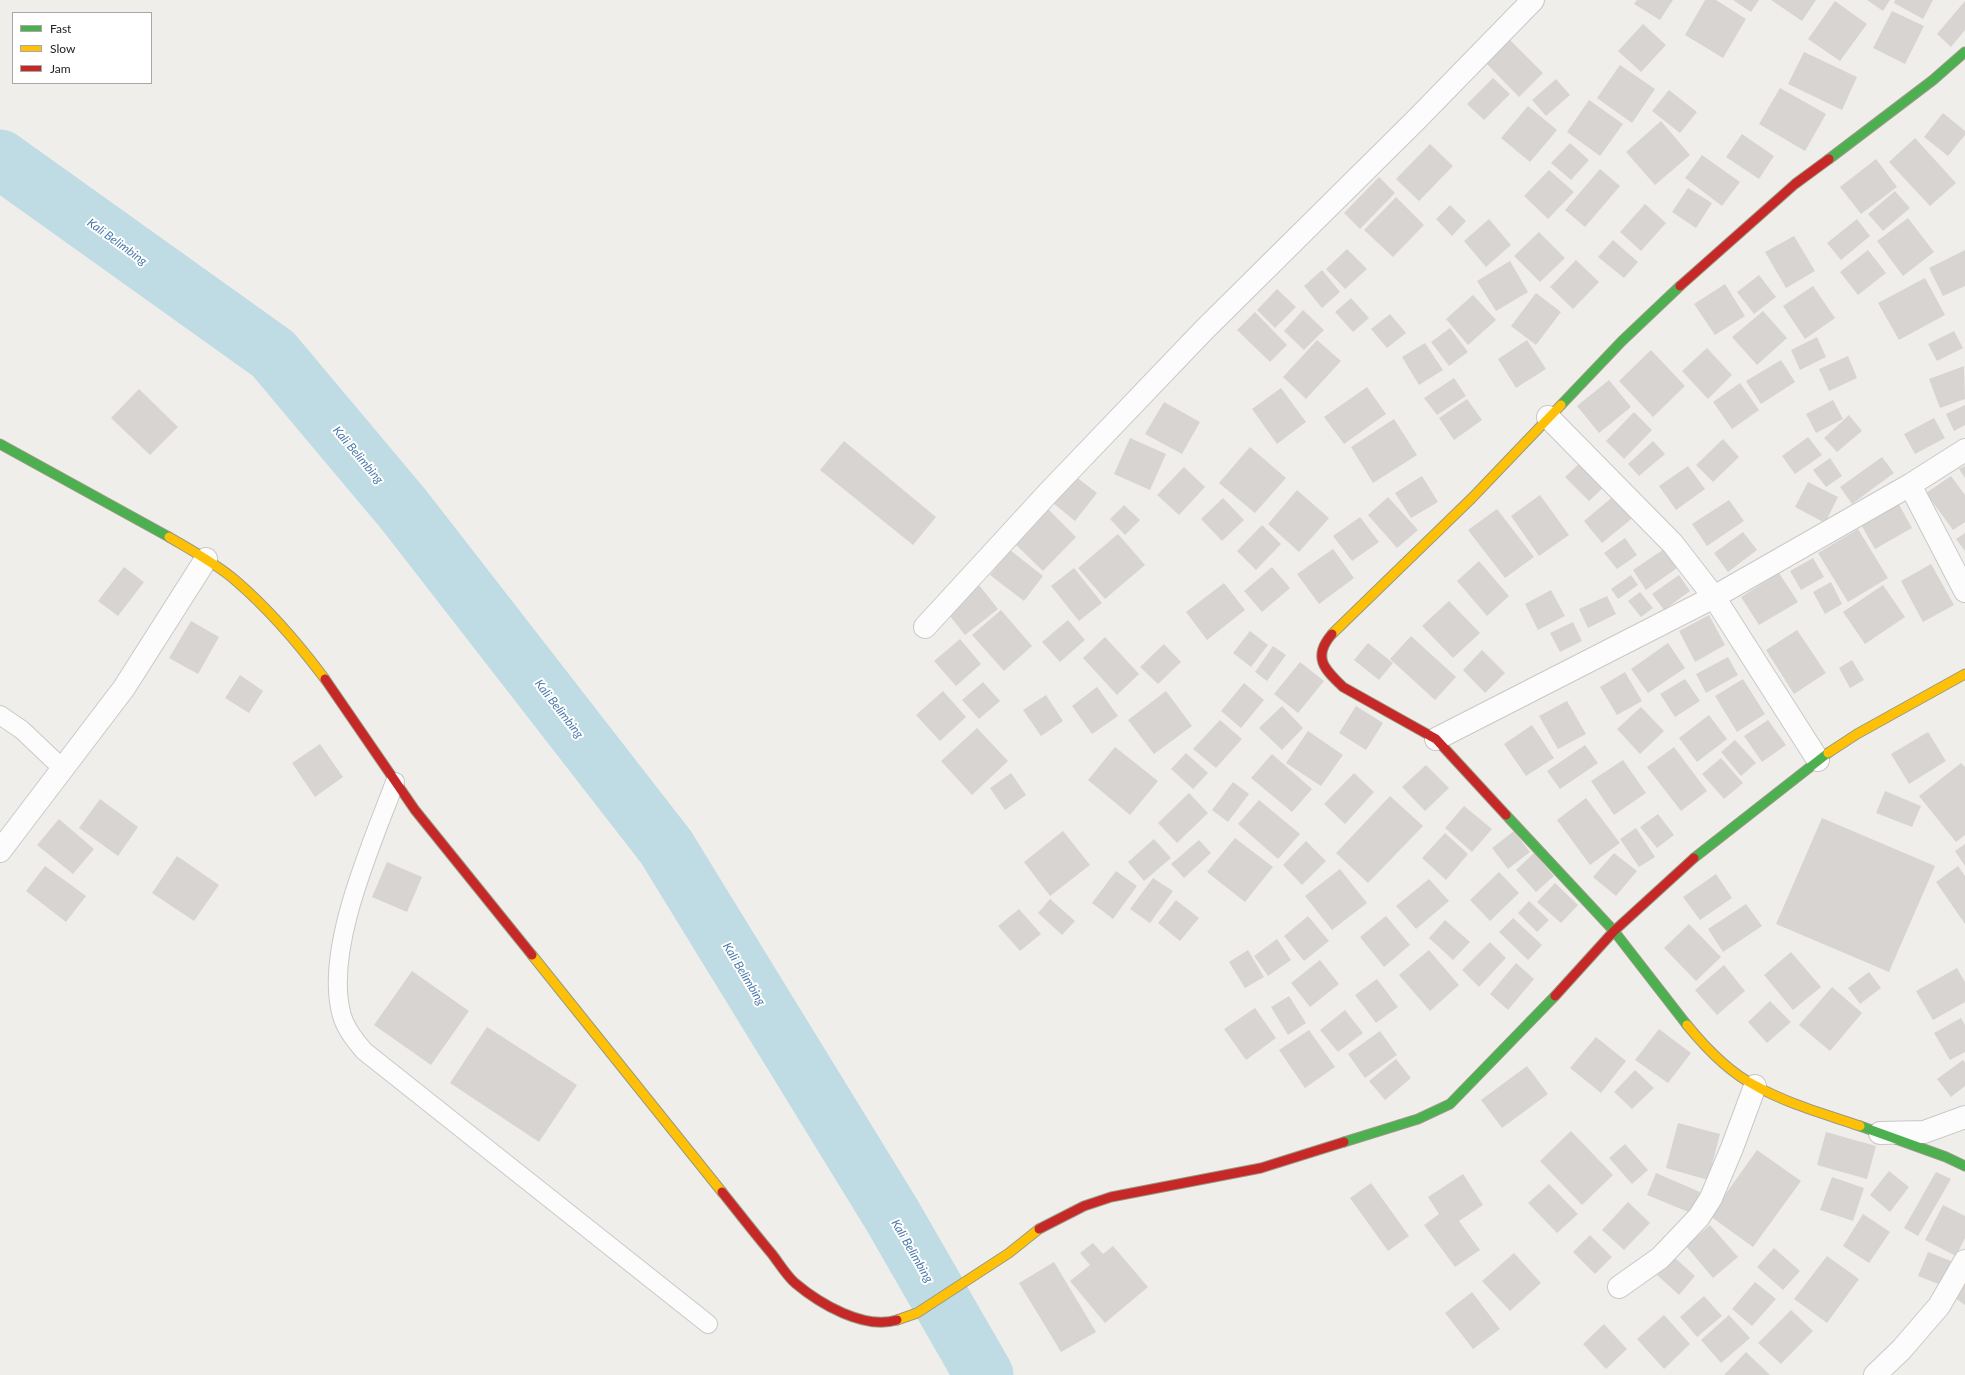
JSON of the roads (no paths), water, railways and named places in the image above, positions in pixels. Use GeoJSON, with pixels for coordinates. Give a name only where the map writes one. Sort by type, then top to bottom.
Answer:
{"type":"FeatureCollection","features":[{"type":"Feature","properties":{"kind":"street"},"geometry":{"type":"LineString","coordinates":[[926,626],[1049,492],[1204,330],[1416,120],[1533,0]]}},
{"type":"Feature","properties":{"kind":"street"},"geometry":{"type":"LineString","coordinates":[[1965,52],[1933,80],[1795,184],[1700,267],[1622,341],[1548,416],[1472,498],[1338,626],[1323,644],[1321,657],[1324,665],[1331,675],[1343,687],[1436,739],[1614,931],[1699,1040],[1721,1061],[1755,1086],[1795,1103],[1946,1157],[1965,1166]]}},
{"type":"Feature","properties":{"kind":"street"},"geometry":{"type":"LineString","coordinates":[[1548,416],[1673,544],[1714,597],[1818,760]]}},
{"type":"Feature","properties":{"kind":"street"},"geometry":{"type":"LineString","coordinates":[[0,444],[140,520],[206,559],[235,580],[293,636],[328,682],[395,782],[507,926],[794,1282],[832,1308],[859,1318],[883,1323],[900,1320],[917,1313],[1009,1253],[1041,1228],[1084,1206],[1111,1197],[1261,1168],[1396,1127],[1418,1119],[1450,1104],[1480,1075],[1585,964],[1614,931],[1690,862],[1818,760],[1858,734],[1965,674]]}},
{"type":"Feature","properties":{"kind":"street"},"geometry":{"type":"LineString","coordinates":[[1436,739],[1714,597],[1910,485],[1965,450]]}},
{"type":"Feature","properties":{"kind":"street"},"geometry":{"type":"LineString","coordinates":[[1910,485],[1965,591]]}},
{"type":"Feature","properties":{"kind":"street"},"geometry":{"type":"LineString","coordinates":[[0,851],[124,688],[206,559]]}},
{"type":"Feature","properties":{"kind":"street"},"geometry":{"type":"LineString","coordinates":[[1619,1287],[1660,1258],[1698,1217],[1711,1198],[1732,1148],[1755,1086]]}},
{"type":"Feature","properties":{"kind":"street"},"geometry":{"type":"LineString","coordinates":[[1879,1133],[1924,1132],[1958,1121],[1965,1117]]}},
{"type":"Feature","properties":{"kind":"street"},"geometry":{"type":"LineString","coordinates":[[1875,1375],[1901,1350],[1939,1306],[1965,1261]]}},
{"type":"Feature","properties":{"kind":"lane"},"geometry":{"type":"LineString","coordinates":[[0,715],[22,730],[63,769]]}},
{"type":"Feature","properties":{"kind":"lane"},"geometry":{"type":"LineString","coordinates":[[395,782],[347,917],[341,952],[338,992],[341,1013],[350,1032],[364,1052],[708,1324]]}},
{"type":"Feature","properties":{"kind":"waterway","name":"Kali Belimbing"},"geometry":{"type":"LineString","coordinates":[[0,159],[273,354],[404,510],[666,847],[892,1215],[984,1375]]}}]}
